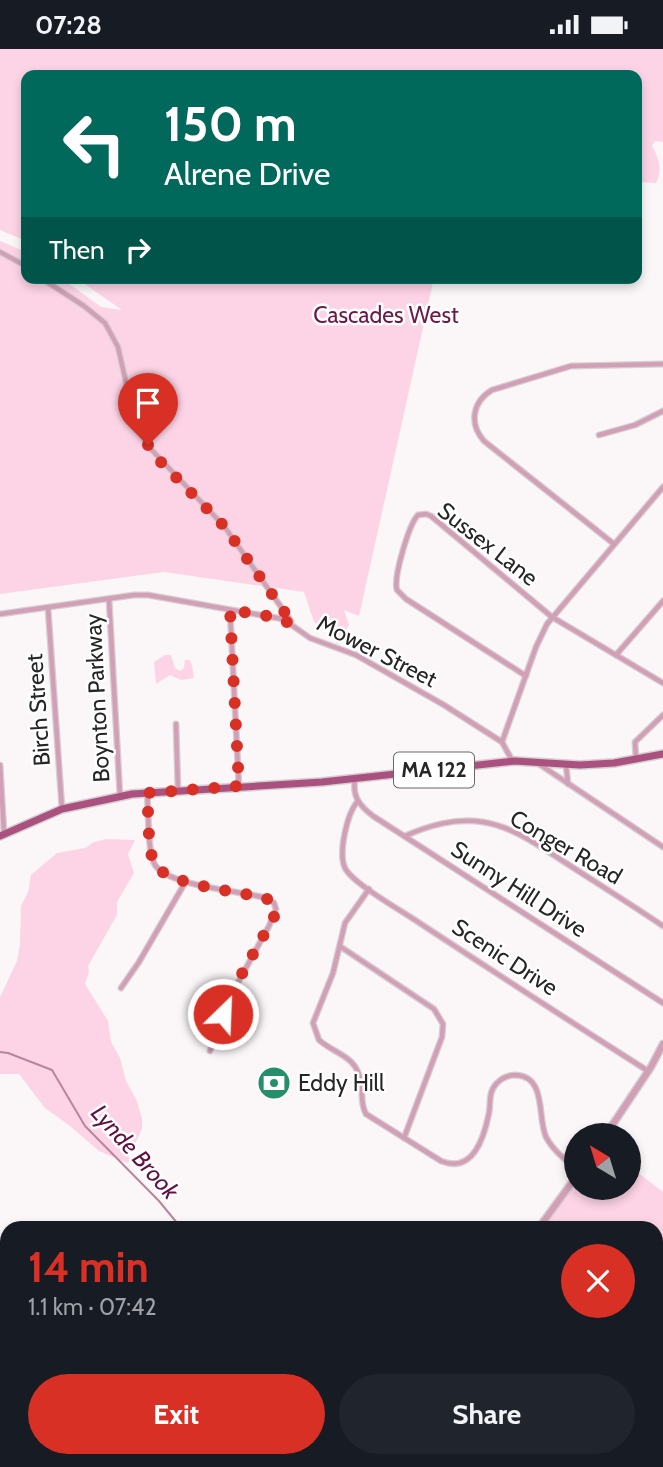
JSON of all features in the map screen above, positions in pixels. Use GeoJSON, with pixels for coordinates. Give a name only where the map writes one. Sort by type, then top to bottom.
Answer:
{"type":"FeatureCollection","features":[{"type":"Feature","properties":{"kind":"main road","name":"MA 122"},"geometry":{"type":"LineString","coordinates":[[2,835],[62,809],[120,796],[355,779],[513,762],[612,763],[663,754]]}},
{"type":"Feature","properties":{"kind":"street"},"geometry":{"type":"LineString","coordinates":[[0,252],[21,263]]}},
{"type":"Feature","properties":{"kind":"street"},"geometry":{"type":"LineString","coordinates":[[50,284],[105,323],[118,347],[132,409],[148,445],[160,461],[224,526],[293,624]]}},
{"type":"Feature","properties":{"kind":"street"},"geometry":{"type":"LineString","coordinates":[[614,544],[484,440],[475,425],[476,408],[482,397],[492,390],[566,367],[663,364]]}},
{"type":"Feature","properties":{"kind":"street"},"geometry":{"type":"LineString","coordinates":[[599,435],[635,425],[663,411]]}},
{"type":"Feature","properties":{"kind":"street"},"geometry":{"type":"LineString","coordinates":[[502,742],[543,632],[552,617],[663,487]]}},
{"type":"Feature","properties":{"kind":"street","name":"Sussex Lane"},"geometry":{"type":"LineString","coordinates":[[526,676],[399,593],[396,581],[414,519],[422,514],[431,516],[552,617],[663,683]]}},
{"type":"Feature","properties":{"kind":"street","name":"Mower Street"},"geometry":{"type":"LineString","coordinates":[[0,614],[148,595],[268,616],[293,624],[310,638],[356,656],[400,679],[502,742],[513,762]]}},
{"type":"Feature","properties":{"kind":"street","name":"Boynton Parkway"},"geometry":{"type":"LineString","coordinates":[[109,599],[120,796]]}},
{"type":"Feature","properties":{"kind":"street"},"geometry":{"type":"LineString","coordinates":[[616,655],[663,601]]}},
{"type":"Feature","properties":{"kind":"street","name":"Birch Street"},"geometry":{"type":"LineString","coordinates":[[48,608],[62,809]]}},
{"type":"Feature","properties":{"kind":"street"},"geometry":{"type":"LineString","coordinates":[[230,610],[239,786]]}},
{"type":"Feature","properties":{"kind":"street"},"geometry":{"type":"LineString","coordinates":[[636,760],[635,742],[663,715]]}},
{"type":"Feature","properties":{"kind":"street"},"geometry":{"type":"LineString","coordinates":[[176,724],[178,791]]}},
{"type":"Feature","properties":{"kind":"street"},"geometry":{"type":"LineString","coordinates":[[535,762],[663,847]]}},
{"type":"Feature","properties":{"kind":"street"},"geometry":{"type":"LineString","coordinates":[[562,764],[558,772],[562,781]]}},
{"type":"Feature","properties":{"kind":"street"},"geometry":{"type":"LineString","coordinates":[[562,764],[568,784]]}},
{"type":"Feature","properties":{"kind":"street"},"geometry":{"type":"LineString","coordinates":[[0,765],[2,835]]}},
{"type":"Feature","properties":{"kind":"street"},"geometry":{"type":"LineString","coordinates":[[355,779],[355,795],[358,801]]}},
{"type":"Feature","properties":{"kind":"street"},"geometry":{"type":"LineString","coordinates":[[147,793],[154,863],[165,874],[266,898],[275,906],[275,915],[230,997],[210,1051]]}},
{"type":"Feature","properties":{"kind":"street","name":"Sunny Hill Drive"},"geometry":{"type":"LineString","coordinates":[[358,801],[373,816],[663,1003]]}},
{"type":"Feature","properties":{"kind":"street","name":"Scenic Drive"},"geometry":{"type":"LineString","coordinates":[[358,801],[350,811],[344,853],[346,869],[369,890],[648,1071]]}},
{"type":"Feature","properties":{"kind":"street","name":"Conger Road"},"geometry":{"type":"LineString","coordinates":[[405,836],[449,822],[482,822],[498,826],[544,849],[663,926]]}},
{"type":"Feature","properties":{"kind":"street"},"geometry":{"type":"LineString","coordinates":[[121,988],[186,881]]}},
{"type":"Feature","properties":{"kind":"street"},"geometry":{"type":"LineString","coordinates":[[369,890],[345,923],[341,947],[326,994],[314,1017],[314,1032],[322,1042],[342,1053],[354,1065],[366,1114],[445,1163],[465,1162],[478,1148],[493,1088],[505,1077],[517,1075],[529,1079],[537,1088],[546,1136],[564,1158]]}},
{"type":"Feature","properties":{"kind":"street"},"geometry":{"type":"LineString","coordinates":[[341,947],[434,1009],[443,1024],[442,1037],[404,1138]]}},
{"type":"Feature","properties":{"kind":"street"},"geometry":{"type":"LineString","coordinates":[[614,1123],[663,1044]]}},
{"type":"Feature","properties":{"kind":"street"},"geometry":{"type":"LineString","coordinates":[[544,1221],[564,1193]]}},
{"type":"Feature","properties":{"kind":"green space"},"geometry":{"type":"Polygon","coordinates":[[[0,49],[663,49],[663,142],[655,141],[652,146],[660,169],[656,183],[642,182],[642,70],[21,70],[21,239],[0,230],[0,49]]]}},
{"type":"Feature","properties":{"kind":"green space","name":"Cascades West"},"geometry":{"type":"Polygon","coordinates":[[[0,241],[21,250],[21,284],[69,284],[101,307],[122,310],[85,284],[433,284],[359,616],[344,610],[349,625],[339,643],[314,622],[304,592],[164,572],[0,594],[0,241]]]}},
{"type":"Feature","properties":{"kind":"green space"},"geometry":{"type":"Polygon","coordinates":[[[165,655],[171,655],[175,668],[180,671],[184,668],[185,660],[189,660],[194,678],[181,680],[170,675],[156,684],[154,662],[165,655]]]}},
{"type":"Feature","properties":{"kind":"green space"},"geometry":{"type":"Polygon","coordinates":[[[106,839],[135,840],[128,854],[134,873],[117,902],[117,915],[88,966],[85,984],[108,1021],[111,1042],[120,1058],[126,1081],[142,1118],[142,1129],[129,1156],[130,1162],[127,1163],[99,1151],[45,1108],[19,1074],[0,1074],[0,997],[17,961],[21,906],[28,892],[31,875],[57,853],[85,848],[106,839]]]}},
{"type":"Feature","properties":{"kind":"green space"},"geometry":{"type":"Polygon","coordinates":[[[641,1175],[663,1192],[663,1221],[548,1221],[564,1200],[640,1201],[641,1175]]]}},
{"type":"Feature","properties":{"kind":"waterway","name":"Lynde Brook"},"geometry":{"type":"LineString","coordinates":[[0,1052],[52,1070],[85,1126],[175,1221]]}},
{"type":"Feature","properties":{"kind":"place","name":"Eddy Hill"},"geometry":{"type":"Point","coordinates":[274,1083]}},
{"type":"Feature","properties":{"kind":"route"},"geometry":{"type":"LineString","coordinates":[[148,445],[160,461],[208,507],[237,542],[293,624],[283,619],[230,610],[239,786],[147,793],[153,859],[159,869],[177,879],[266,898],[275,906],[275,915],[239,979],[223,1014]]}}]}
